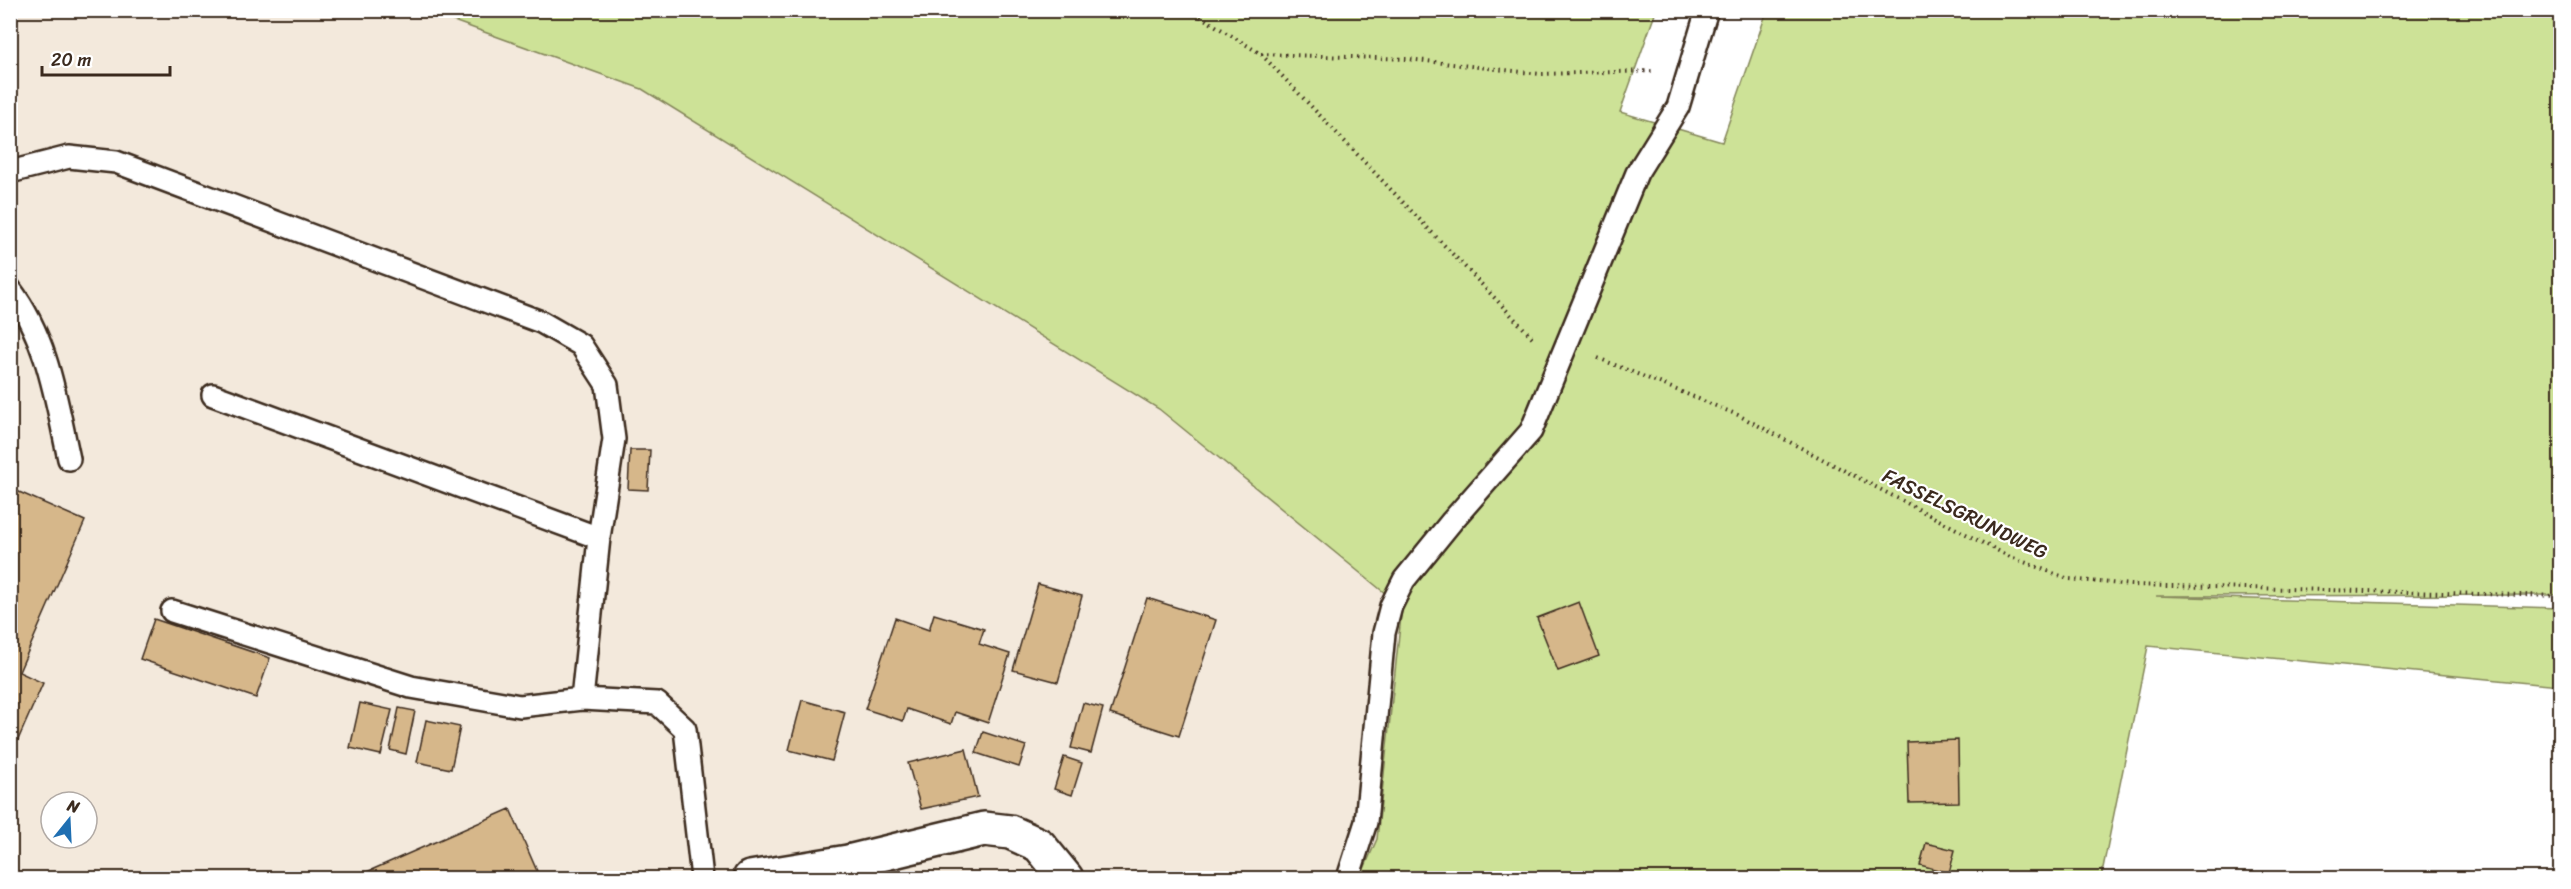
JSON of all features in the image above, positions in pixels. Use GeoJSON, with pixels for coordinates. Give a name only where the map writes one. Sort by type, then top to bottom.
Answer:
{"type":"FeatureCollection","features":[{"type":"Feature","properties":{"kind":"street"},"geometry":{"type":"LineString","coordinates":[[750,879],[848,862],[984,829],[1010,832],[1039,845],[1066,879]]}},
{"type":"Feature","properties":{"kind":"lane"},"geometry":{"type":"LineString","coordinates":[[1348,879],[1366,822],[1384,633],[1391,606],[1411,572],[1531,431],[1636,174],[1678,107],[1707,10]]}},
{"type":"Feature","properties":{"kind":"lane"},"geometry":{"type":"LineString","coordinates":[[10,172],[69,157],[116,162],[541,322],[581,345],[607,385],[614,439],[599,538],[582,699]]}},
{"type":"Feature","properties":{"kind":"lane"},"geometry":{"type":"LineString","coordinates":[[10,289],[26,310],[48,362],[69,459]]}},
{"type":"Feature","properties":{"kind":"lane"},"geometry":{"type":"LineString","coordinates":[[213,395],[599,538]]}},
{"type":"Feature","properties":{"kind":"lane"},"geometry":{"type":"LineString","coordinates":[[172,611],[411,687],[520,706],[582,699],[657,703],[685,729],[702,879]]}},
{"type":"Feature","properties":{"kind":"path","name":"FASSELSGRUNDWEG"},"geometry":{"type":"LineString","coordinates":[[1190,10],[1261,54],[1532,337],[1566,345],[1738,415],[2008,556],[2069,579],[2131,585],[2560,596]]}},
{"type":"Feature","properties":{"kind":"path"},"geometry":{"type":"LineString","coordinates":[[1261,54],[1408,59],[1540,74],[1635,72]]}},
{"type":"Feature","properties":{"kind":"shaded area"},"geometry":{"type":"Polygon","coordinates":[[[10,11],[426,11],[642,89],[1159,409],[1402,607],[1377,839],[1361,878],[11,878],[10,11]]]}},
{"type":"Feature","properties":{"kind":"green space"},"geometry":{"type":"Polygon","coordinates":[[[426,11],[1656,11],[1620,112],[1722,142],[1767,11],[2560,11],[2560,595],[2156,596],[2560,608],[2560,686],[2148,646],[2101,878],[1360,878],[1377,839],[1402,607],[1159,409],[642,89],[426,11]]]}},
{"type":"Feature","properties":{"kind":"building"},"geometry":{"type":"Polygon","coordinates":[[[630,450],[650,450],[648,490],[628,489],[630,450]]]}},
{"type":"Feature","properties":{"kind":"building"},"geometry":{"type":"Polygon","coordinates":[[[10,488],[85,521],[19,672],[43,683],[14,749],[10,747],[10,488]]]}},
{"type":"Feature","properties":{"kind":"building"},"geometry":{"type":"Polygon","coordinates":[[[1038,584],[1082,596],[1058,682],[1013,670],[1038,584]]]}},
{"type":"Feature","properties":{"kind":"building"},"geometry":{"type":"Polygon","coordinates":[[[1147,598],[1216,620],[1179,736],[1110,714],[1147,598]]]}},
{"type":"Feature","properties":{"kind":"building"},"geometry":{"type":"Polygon","coordinates":[[[1579,602],[1599,656],[1558,671],[1537,618],[1579,602]]]}},
{"type":"Feature","properties":{"kind":"building"},"geometry":{"type":"Polygon","coordinates":[[[934,614],[984,629],[979,644],[1010,654],[988,723],[955,712],[951,724],[907,709],[903,721],[865,709],[895,618],[929,630],[934,614]]]}},
{"type":"Feature","properties":{"kind":"building"},"geometry":{"type":"Polygon","coordinates":[[[154,619],[270,658],[256,698],[140,659],[154,619]]]}},
{"type":"Feature","properties":{"kind":"building"},"geometry":{"type":"Polygon","coordinates":[[[802,700],[845,712],[832,761],[789,750],[802,700]]]}},
{"type":"Feature","properties":{"kind":"building"},"geometry":{"type":"Polygon","coordinates":[[[360,703],[392,710],[381,755],[350,748],[360,703]]]}},
{"type":"Feature","properties":{"kind":"building"},"geometry":{"type":"Polygon","coordinates":[[[1083,703],[1103,708],[1091,753],[1071,748],[1083,703]]]}},
{"type":"Feature","properties":{"kind":"building"},"geometry":{"type":"Polygon","coordinates":[[[399,708],[415,711],[406,754],[390,750],[399,708]]]}},
{"type":"Feature","properties":{"kind":"building"},"geometry":{"type":"Polygon","coordinates":[[[426,720],[460,727],[451,769],[417,762],[426,720]]]}},
{"type":"Feature","properties":{"kind":"building"},"geometry":{"type":"Polygon","coordinates":[[[983,732],[1026,746],[1019,767],[976,753],[983,732]]]}},
{"type":"Feature","properties":{"kind":"building"},"geometry":{"type":"Polygon","coordinates":[[[1958,740],[1959,802],[1909,803],[1907,742],[1958,740]]]}},
{"type":"Feature","properties":{"kind":"building"},"geometry":{"type":"Polygon","coordinates":[[[966,749],[978,797],[921,809],[908,763],[966,749]]]}},
{"type":"Feature","properties":{"kind":"building"},"geometry":{"type":"Polygon","coordinates":[[[1064,757],[1082,763],[1072,795],[1054,789],[1064,757]]]}},
{"type":"Feature","properties":{"kind":"building"},"geometry":{"type":"Polygon","coordinates":[[[510,809],[540,878],[353,878],[510,809]]]}},
{"type":"Feature","properties":{"kind":"building"},"geometry":{"type":"Polygon","coordinates":[[[1926,843],[1955,850],[1949,873],[1920,865],[1926,843]]]}}]}
